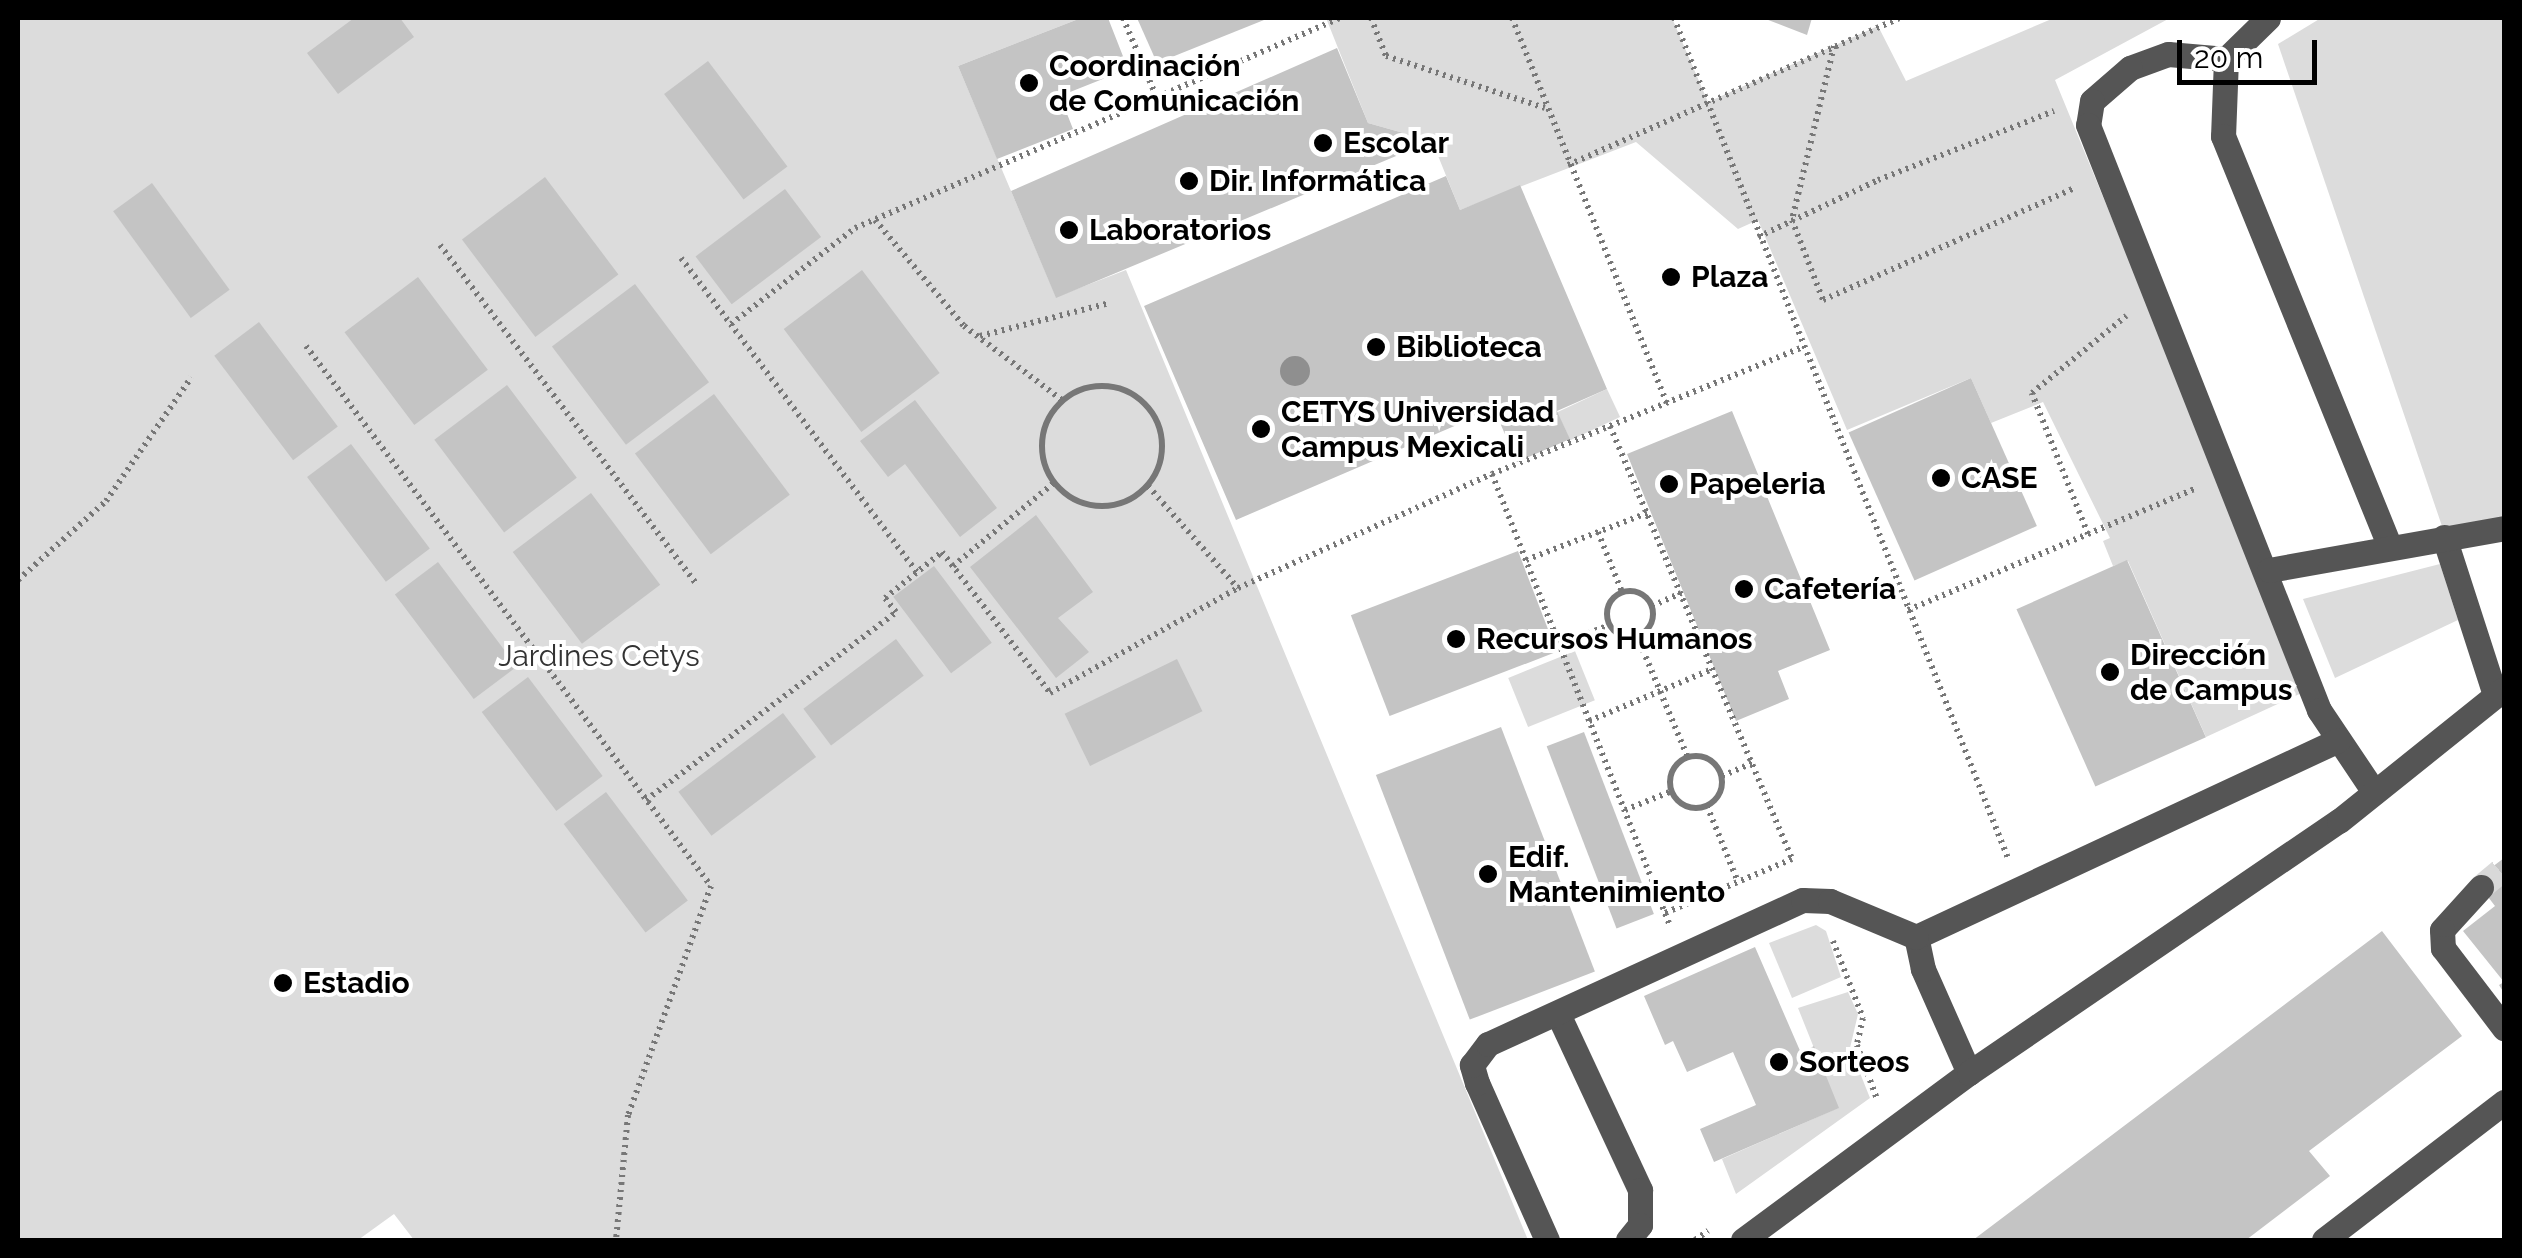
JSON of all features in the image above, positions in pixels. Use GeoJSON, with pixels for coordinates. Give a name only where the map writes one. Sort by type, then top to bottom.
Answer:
{"type":"FeatureCollection","features":[{"type":"Feature","properties":{"kind":"lane"},"geometry":{"type":"LineString","coordinates":[[2268,18],[2226,60],[2223,136],[2389,545]]}},
{"type":"Feature","properties":{"kind":"lane"},"geometry":{"type":"LineString","coordinates":[[2226,60],[2168,54],[2130,68],[2106,85],[2090,112],[2095,152],[2269,570],[2319,710],[2374,792]]}},
{"type":"Feature","properties":{"kind":"lane"},"geometry":{"type":"LineString","coordinates":[[2269,570],[2389,545],[2504,528]]}},
{"type":"Feature","properties":{"kind":"lane"},"geometry":{"type":"LineString","coordinates":[[1743,1240],[1969,1073],[2374,792],[2500,692],[2444,537]]}},
{"type":"Feature","properties":{"kind":"lane"},"geometry":{"type":"LineString","coordinates":[[1547,1240],[1472,1064],[1488,1044],[1559,1016],[1681,952],[1814,899],[1916,936],[2338,740]]}},
{"type":"Feature","properties":{"kind":"lane"},"geometry":{"type":"LineString","coordinates":[[2481,887],[2442,930],[2442,948],[2504,1028]]}},
{"type":"Feature","properties":{"kind":"lane"},"geometry":{"type":"LineString","coordinates":[[1916,936],[1923,969],[1969,1073]]}},
{"type":"Feature","properties":{"kind":"lane"},"geometry":{"type":"LineString","coordinates":[[1559,1016],[1640,1190],[1640,1224],[1628,1240]]}},
{"type":"Feature","properties":{"kind":"lane"},"geometry":{"type":"LineString","coordinates":[[2324,1240],[2504,1102]]}},
{"type":"Feature","properties":{"kind":"path"},"geometry":{"type":"LineString","coordinates":[[1122,18],[1156,98]]}},
{"type":"Feature","properties":{"kind":"path"},"geometry":{"type":"LineString","coordinates":[[731,324],[840,238],[875,220],[1340,18]]}},
{"type":"Feature","properties":{"kind":"path"},"geometry":{"type":"LineString","coordinates":[[1371,18],[1386,56],[1546,108]]}},
{"type":"Feature","properties":{"kind":"path"},"geometry":{"type":"LineString","coordinates":[[1512,18],[1667,403]]}},
{"type":"Feature","properties":{"kind":"path"},"geometry":{"type":"LineString","coordinates":[[1674,18],[2019,885]]}},
{"type":"Feature","properties":{"kind":"path"},"geometry":{"type":"LineString","coordinates":[[1568,165],[1899,18]]}},
{"type":"Feature","properties":{"kind":"path"},"geometry":{"type":"LineString","coordinates":[[1834,46],[1792,220],[1823,300],[2085,183]]}},
{"type":"Feature","properties":{"kind":"path"},"geometry":{"type":"LineString","coordinates":[[1758,237],[2056,111],[2090,112]]}},
{"type":"Feature","properties":{"kind":"path"},"geometry":{"type":"LineString","coordinates":[[875,220],[979,336],[1062,400]]}},
{"type":"Feature","properties":{"kind":"path"},"geometry":{"type":"LineString","coordinates":[[440,245],[696,583]]}},
{"type":"Feature","properties":{"kind":"path"},"geometry":{"type":"LineString","coordinates":[[682,258],[917,572]]}},
{"type":"Feature","properties":{"kind":"path"},"geometry":{"type":"LineString","coordinates":[[979,336],[1109,304]]}},
{"type":"Feature","properties":{"kind":"path"},"geometry":{"type":"LineString","coordinates":[[2088,534],[2032,394],[2139,305]]}},
{"type":"Feature","properties":{"kind":"path"},"geometry":{"type":"LineString","coordinates":[[306,346],[711,886],[628,1115],[616,1240]]}},
{"type":"Feature","properties":{"kind":"path"},"geometry":{"type":"LineString","coordinates":[[646,800],[896,612],[884,598],[942,552],[1050,693],[1238,588],[1492,474],[1803,347]]}},
{"type":"Feature","properties":{"kind":"path"},"geometry":{"type":"LineString","coordinates":[[18,580],[106,500],[191,378]]}},
{"type":"Feature","properties":{"kind":"path"},"geometry":{"type":"LineString","coordinates":[[1098,385],[1136,396],[1159,429],[1158,468],[1148,486],[1132,499],[1093,506],[1075,500],[1056,482],[1042,453],[1042,434],[1062,400],[1098,385]]}},
{"type":"Feature","properties":{"kind":"path"},"geometry":{"type":"LineString","coordinates":[[1610,426],[1792,859],[1665,914]]}},
{"type":"Feature","properties":{"kind":"path"},"geometry":{"type":"LineString","coordinates":[[1492,474],[1681,952]]}},
{"type":"Feature","properties":{"kind":"path"},"geometry":{"type":"LineString","coordinates":[[952,566],[1056,482]]}},
{"type":"Feature","properties":{"kind":"path"},"geometry":{"type":"LineString","coordinates":[[1908,610],[2212,482]]}},
{"type":"Feature","properties":{"kind":"path"},"geometry":{"type":"LineString","coordinates":[[1148,486],[1238,588]]}},
{"type":"Feature","properties":{"kind":"path"},"geometry":{"type":"LineString","coordinates":[[1526,560],[1647,513]]}},
{"type":"Feature","properties":{"kind":"path"},"geometry":{"type":"LineString","coordinates":[[1598,532],[1622,592]]}},
{"type":"Feature","properties":{"kind":"path"},"geometry":{"type":"LineString","coordinates":[[1622,592],[1643,594],[1652,606],[1653,621],[1637,636],[1622,636],[1610,625],[1610,602],[1622,592]]}},
{"type":"Feature","properties":{"kind":"path"},"geometry":{"type":"LineString","coordinates":[[1652,606],[1680,594]]}},
{"type":"Feature","properties":{"kind":"path"},"geometry":{"type":"LineString","coordinates":[[1560,644],[1610,625]]}},
{"type":"Feature","properties":{"kind":"path"},"geometry":{"type":"LineString","coordinates":[[1637,636],[1688,758]]}},
{"type":"Feature","properties":{"kind":"path"},"geometry":{"type":"LineString","coordinates":[[1590,721],[1713,670]]}},
{"type":"Feature","properties":{"kind":"path"},"geometry":{"type":"LineString","coordinates":[[1708,806],[1683,804],[1672,791],[1675,768],[1688,758],[1705,758],[1722,776]]}},
{"type":"Feature","properties":{"kind":"path"},"geometry":{"type":"LineString","coordinates":[[1722,776],[1752,763]]}},
{"type":"Feature","properties":{"kind":"path"},"geometry":{"type":"LineString","coordinates":[[1708,806],[1720,793],[1722,776]]}},
{"type":"Feature","properties":{"kind":"path"},"geometry":{"type":"LineString","coordinates":[[1625,810],[1672,791]]}},
{"type":"Feature","properties":{"kind":"path"},"geometry":{"type":"LineString","coordinates":[[1708,806],[1738,882]]}},
{"type":"Feature","properties":{"kind":"path"},"geometry":{"type":"LineString","coordinates":[[1828,931],[1863,1018],[1857,1045],[1879,1104]]}},
{"type":"Feature","properties":{"kind":"green space","name":"Jardines Cetys"},"geometry":{"type":"Polygon","coordinates":[[[18,18],[1081,18],[958,66],[1056,297],[1126,270],[1528,1240],[414,1240],[394,1214],[358,1240],[18,1240],[18,18]]]}},
{"type":"Feature","properties":{"kind":"green space"},"geometry":{"type":"Polygon","coordinates":[[[1326,18],[1672,18],[1708,102],[1878,26],[1906,81],[2054,18],[2170,18],[2055,80],[2306,691],[2206,737],[2128,561],[2113,566],[2103,541],[2110,538],[2043,402],[1991,423],[1971,378],[1847,430],[1758,220],[1738,229],[1636,142],[1460,210],[1432,141],[1368,123],[1326,18]]]}},
{"type":"Feature","properties":{"kind":"green space"},"geometry":{"type":"Polygon","coordinates":[[[2321,18],[2504,18],[2504,524],[2445,535],[2278,44],[2321,18]]]}},
{"type":"Feature","properties":{"kind":"green space"},"geometry":{"type":"Polygon","coordinates":[[[1607,389],[1620,417],[1570,440],[1557,412],[1607,389]]]}},
{"type":"Feature","properties":{"kind":"green space"},"geometry":{"type":"Polygon","coordinates":[[[2440,564],[2458,620],[2335,678],[2303,599],[2440,564]]]}},
{"type":"Feature","properties":{"kind":"green space"},"geometry":{"type":"Polygon","coordinates":[[[1575,651],[1595,700],[1528,727],[1508,678],[1575,651]]]}},
{"type":"Feature","properties":{"kind":"green space"},"geometry":{"type":"Polygon","coordinates":[[[1816,925],[1826,931],[1841,977],[1792,998],[1769,943],[1816,925]]]}},
{"type":"Feature","properties":{"kind":"green space"},"geometry":{"type":"Polygon","coordinates":[[[1848,992],[1858,1014],[1850,1048],[1870,1098],[1736,1194],[1722,1159],[1838,1108],[1798,1008],[1848,992]]]}},
{"type":"Feature","properties":{"kind":"building"},"geometry":{"type":"Polygon","coordinates":[[[354,18],[400,18],[414,37],[338,94],[307,53],[354,18]]]}},
{"type":"Feature","properties":{"kind":"building","name":"Coordinación de Comunicación"},"geometry":{"type":"Polygon","coordinates":[[[1081,18],[1108,18],[1128,69],[1060,96],[1073,129],[997,159],[958,66],[1081,18]]]}},
{"type":"Feature","properties":{"kind":"building"},"geometry":{"type":"Polygon","coordinates":[[[1137,18],[1269,18],[1157,63],[1137,18]]]}},
{"type":"Feature","properties":{"kind":"building"},"geometry":{"type":"Polygon","coordinates":[[[1763,18],[1812,18],[1807,35],[1763,18]]]}},
{"type":"Feature","properties":{"kind":"building"},"geometry":{"type":"Polygon","coordinates":[[[1337,48],[1368,123],[1432,141],[1056,298],[1011,191],[1337,48]]]}},
{"type":"Feature","properties":{"kind":"building"},"geometry":{"type":"Polygon","coordinates":[[[708,61],[787,166],[744,200],[664,94],[708,61]]]}},
{"type":"Feature","properties":{"kind":"building","name":"Biblioteca"},"geometry":{"type":"Polygon","coordinates":[[[1446,176],[1460,210],[1520,185],[1607,389],[1557,411],[1570,439],[1517,462],[1494,409],[1236,520],[1144,306],[1446,176]]]}},
{"type":"Feature","properties":{"kind":"building"},"geometry":{"type":"Polygon","coordinates":[[[545,177],[618,274],[535,337],[462,240],[545,177]]]}},
{"type":"Feature","properties":{"kind":"building"},"geometry":{"type":"Polygon","coordinates":[[[152,183],[230,290],[191,318],[113,211],[152,183]]]}},
{"type":"Feature","properties":{"kind":"building"},"geometry":{"type":"Polygon","coordinates":[[[785,189],[821,237],[732,304],[696,256],[785,189]]]}},
{"type":"Feature","properties":{"kind":"building"},"geometry":{"type":"Polygon","coordinates":[[[862,270],[940,373],[861,432],[784,329],[862,270]]]}},
{"type":"Feature","properties":{"kind":"building"},"geometry":{"type":"Polygon","coordinates":[[[418,277],[488,370],[414,425],[345,332],[418,277]]]}},
{"type":"Feature","properties":{"kind":"building"},"geometry":{"type":"Polygon","coordinates":[[[635,284],[709,382],[626,445],[552,347],[635,284]]]}},
{"type":"Feature","properties":{"kind":"building"},"geometry":{"type":"Polygon","coordinates":[[[259,322],[338,427],[293,460],[214,356],[259,322]]]}},
{"type":"Feature","properties":{"kind":"building","name":"CASE"},"geometry":{"type":"Polygon","coordinates":[[[1971,378],[2037,526],[1914,580],[1849,433],[1971,378]]]}},
{"type":"Feature","properties":{"kind":"building"},"geometry":{"type":"Polygon","coordinates":[[[507,385],[577,478],[504,532],[434,440],[507,385]]]}},
{"type":"Feature","properties":{"kind":"building"},"geometry":{"type":"Polygon","coordinates":[[[714,394],[790,495],[711,554],[635,454],[714,394]]]}},
{"type":"Feature","properties":{"kind":"building"},"geometry":{"type":"Polygon","coordinates":[[[915,400],[997,508],[960,537],[905,464],[888,477],[860,441],[915,400]]]}},
{"type":"Feature","properties":{"kind":"building","name":"Cafetería"},"geometry":{"type":"Polygon","coordinates":[[[1732,411],[1830,650],[1778,671],[1789,699],[1736,721],[1627,454],[1732,411]]]}},
{"type":"Feature","properties":{"kind":"building"},"geometry":{"type":"Polygon","coordinates":[[[351,444],[430,549],[386,582],[307,477],[351,444]]]}},
{"type":"Feature","properties":{"kind":"building"},"geometry":{"type":"Polygon","coordinates":[[[591,493],[660,585],[582,644],[513,552],[591,493]]]}},
{"type":"Feature","properties":{"kind":"building"},"geometry":{"type":"Polygon","coordinates":[[[1036,515],[1093,592],[1058,618],[1089,652],[1056,678],[970,567],[1036,515]]]}},
{"type":"Feature","properties":{"kind":"building","name":"Recursos Humanos"},"geometry":{"type":"Polygon","coordinates":[[[1518,551],[1557,652],[1390,716],[1351,615],[1518,551]]]}},
{"type":"Feature","properties":{"kind":"building","name":"Dirección de Campus"},"geometry":{"type":"Polygon","coordinates":[[[2127,560],[2206,737],[2095,786],[2016,609],[2127,560]]]}},
{"type":"Feature","properties":{"kind":"building"},"geometry":{"type":"Polygon","coordinates":[[[438,562],[517,667],[474,699],[395,594],[438,562]]]}},
{"type":"Feature","properties":{"kind":"building"},"geometry":{"type":"Polygon","coordinates":[[[934,566],[992,643],[951,673],[893,597],[934,566]]]}},
{"type":"Feature","properties":{"kind":"building"},"geometry":{"type":"Polygon","coordinates":[[[896,639],[924,676],[831,746],[803,709],[896,639]]]}},
{"type":"Feature","properties":{"kind":"building"},"geometry":{"type":"Polygon","coordinates":[[[1177,659],[1202,711],[1090,766],[1065,714],[1177,659]]]}},
{"type":"Feature","properties":{"kind":"building"},"geometry":{"type":"Polygon","coordinates":[[[528,677],[603,776],[556,811],[482,712],[528,677]]]}},
{"type":"Feature","properties":{"kind":"building"},"geometry":{"type":"Polygon","coordinates":[[[783,713],[816,757],[711,836],[678,792],[783,713]]]}},
{"type":"Feature","properties":{"kind":"building","name":"Edif. Mantenimiento"},"geometry":{"type":"Polygon","coordinates":[[[1501,727],[1595,972],[1470,1020],[1376,775],[1501,727]]]}},
{"type":"Feature","properties":{"kind":"building"},"geometry":{"type":"Polygon","coordinates":[[[1584,732],[1654,914],[1617,928],[1547,746],[1584,732]]]}},
{"type":"Feature","properties":{"kind":"building"},"geometry":{"type":"Polygon","coordinates":[[[606,792],[688,901],[646,933],[564,824],[606,792]]]}},
{"type":"Feature","properties":{"kind":"building"},"geometry":{"type":"Polygon","coordinates":[[[2504,858],[2504,982],[2463,931],[2495,906],[2475,880],[2504,858]]]}},
{"type":"Feature","properties":{"kind":"building"},"geometry":{"type":"Polygon","coordinates":[[[2382,931],[2462,1036],[2309,1151],[2330,1176],[2246,1240],[1973,1240],[2382,931]]]}},
{"type":"Feature","properties":{"kind":"building","name":"Sorteos"},"geometry":{"type":"Polygon","coordinates":[[[1755,947],[1801,1053],[1814,1046],[1839,1108],[1714,1162],[1700,1129],[1756,1105],[1733,1052],[1687,1072],[1673,1041],[1665,1045],[1644,996],[1755,947]]]}},
{"type":"Feature","properties":{"kind":"tunnel"},"geometry":{"type":"LineString","coordinates":[[2481,887],[2504,868]]}},
{"type":"Feature","properties":{"kind":"place","name":"Coordinación de Comunicación"},"geometry":{"type":"Point","coordinates":[1029,83]}},
{"type":"Feature","properties":{"kind":"place","name":"Escolar"},"geometry":{"type":"Point","coordinates":[1323,143]}},
{"type":"Feature","properties":{"kind":"place","name":"Dir. Informática"},"geometry":{"type":"Point","coordinates":[1189,181]}},
{"type":"Feature","properties":{"kind":"place","name":"Laboratorios"},"geometry":{"type":"Point","coordinates":[1069,230]}},
{"type":"Feature","properties":{"kind":"place","name":"Plaza"},"geometry":{"type":"Point","coordinates":[1671,277]}},
{"type":"Feature","properties":{"kind":"place","name":"Biblioteca"},"geometry":{"type":"Point","coordinates":[1376,347]}},
{"type":"Feature","properties":{"kind":"place","name":"CETYS Universidad Campus Mexicali"},"geometry":{"type":"Point","coordinates":[1261,429]}},
{"type":"Feature","properties":{"kind":"place","name":"CASE"},"geometry":{"type":"Point","coordinates":[1941,478]}},
{"type":"Feature","properties":{"kind":"place","name":"Papeleria"},"geometry":{"type":"Point","coordinates":[1669,484]}},
{"type":"Feature","properties":{"kind":"place","name":"Cafetería"},"geometry":{"type":"Point","coordinates":[1744,589]}},
{"type":"Feature","properties":{"kind":"place","name":"Recursos Humanos"},"geometry":{"type":"Point","coordinates":[1456,639]}},
{"type":"Feature","properties":{"kind":"place","name":"Dirección de Campus"},"geometry":{"type":"Point","coordinates":[2110,672]}},
{"type":"Feature","properties":{"kind":"place","name":"Edif. Mantenimiento"},"geometry":{"type":"Point","coordinates":[1488,874]}},
{"type":"Feature","properties":{"kind":"place","name":"Estadio"},"geometry":{"type":"Point","coordinates":[283,983]}},
{"type":"Feature","properties":{"kind":"place","name":"Sorteos"},"geometry":{"type":"Point","coordinates":[1779,1062]}}]}
